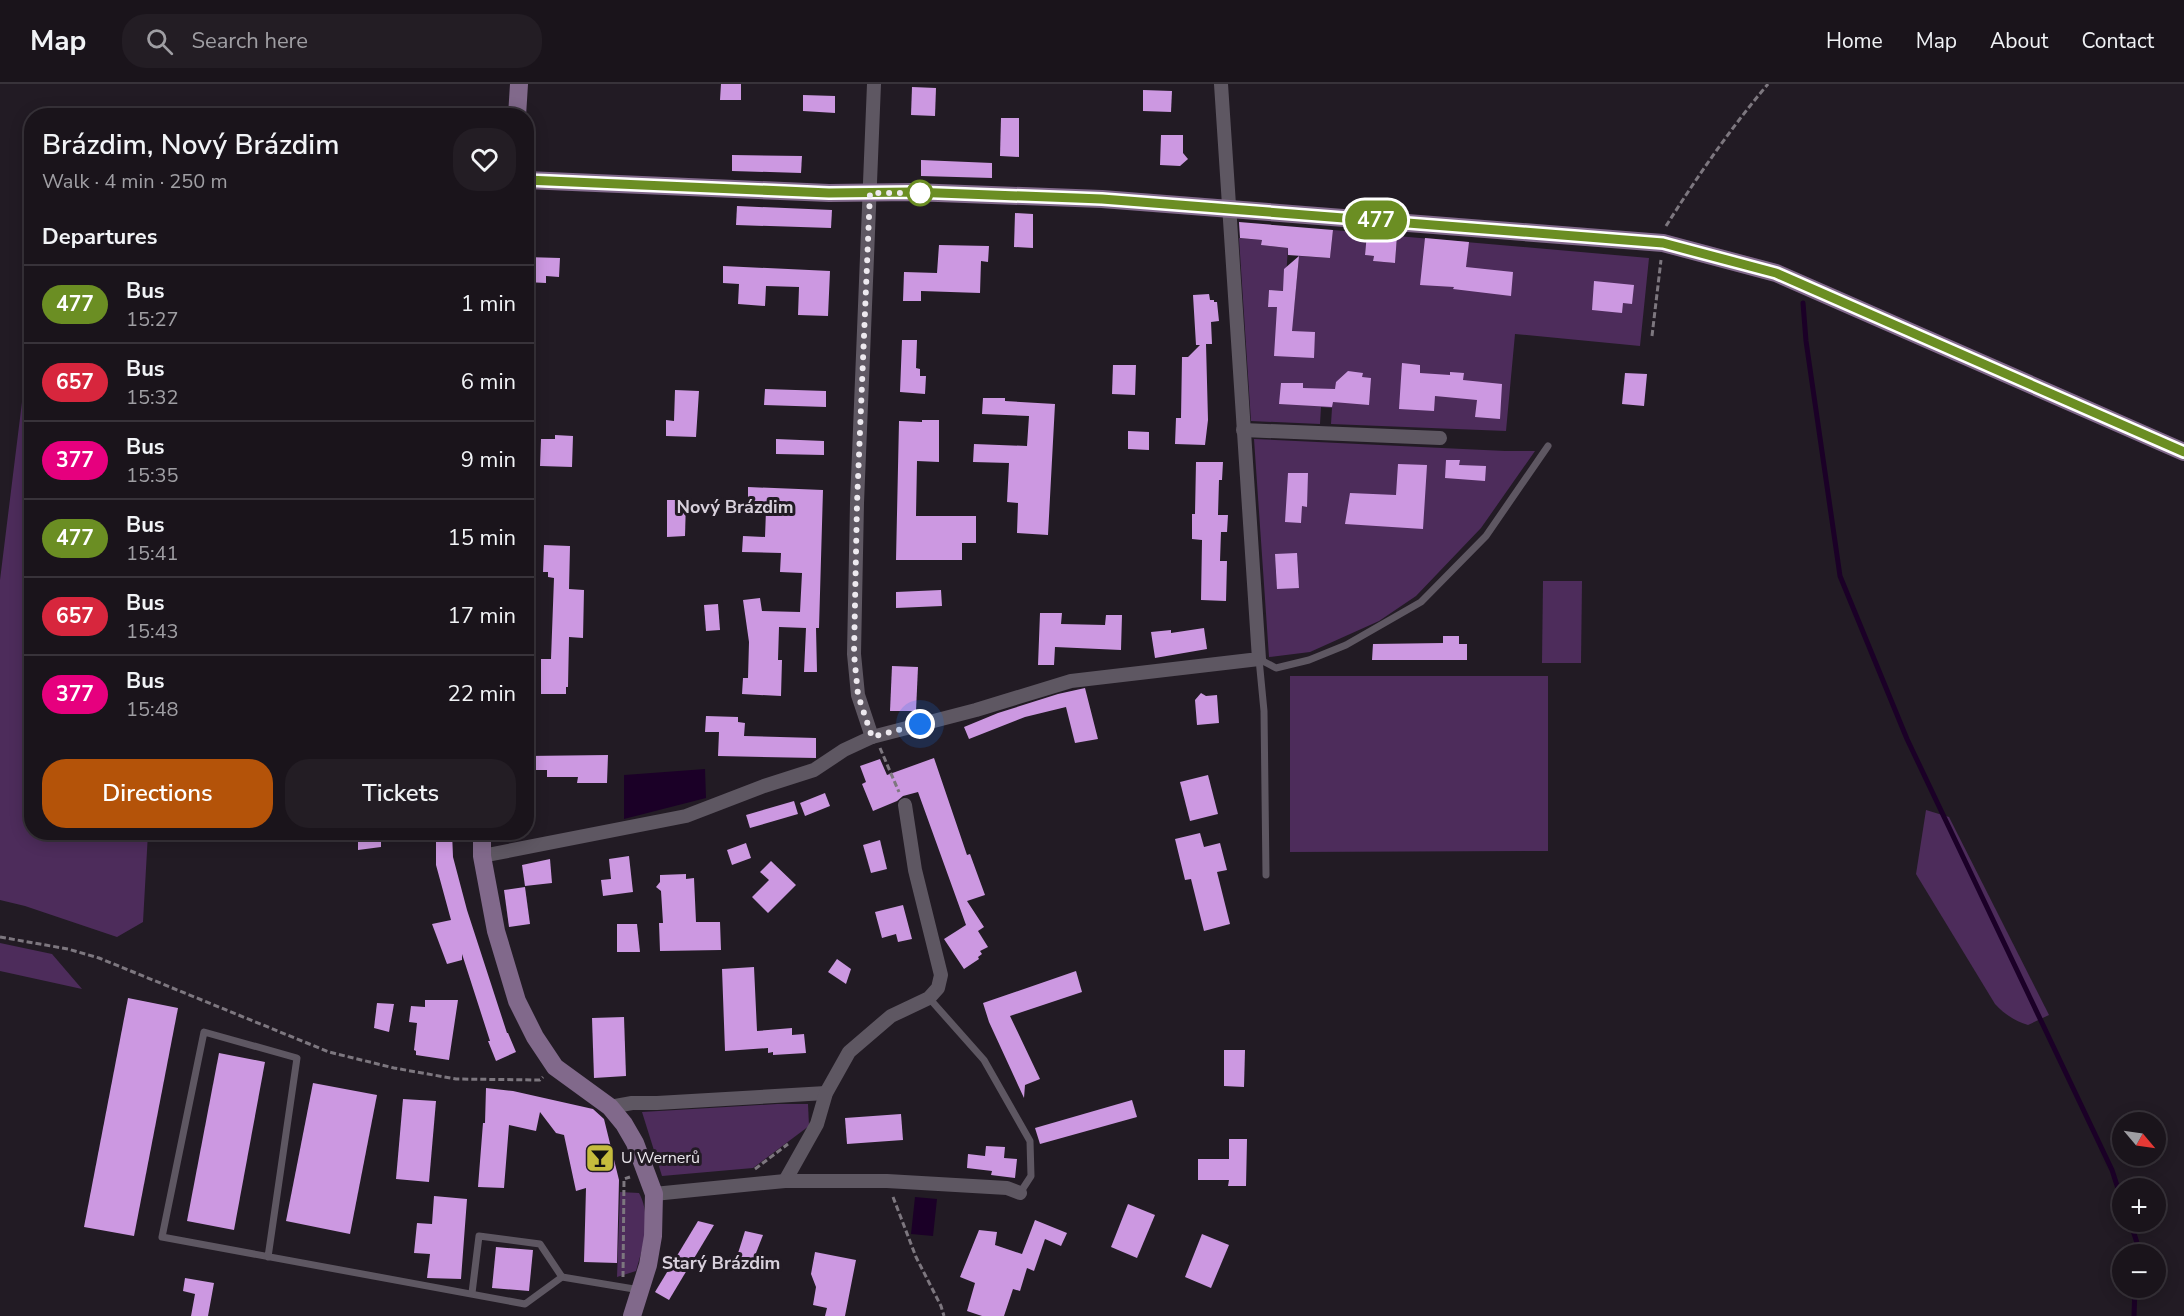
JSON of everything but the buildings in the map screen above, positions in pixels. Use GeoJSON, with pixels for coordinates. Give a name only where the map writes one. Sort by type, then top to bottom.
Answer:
{"type":"FeatureCollection","features":[{"type":"Feature","properties":{"kind":"street"},"geometry":{"type":"LineString","coordinates":[[518,108],[519,84]]}},
{"type":"Feature","properties":{"kind":"street"},"geometry":{"type":"LineString","coordinates":[[872,737],[858,695],[854,654],[857,503],[874,84]]}},
{"type":"Feature","properties":{"kind":"street"},"geometry":{"type":"LineString","coordinates":[[482,856],[686,816],[764,786],[814,770],[844,750],[872,737],[976,710],[1071,681],[1259,659],[1221,84]]}},
{"type":"Feature","properties":{"kind":"street"},"geometry":{"type":"LineString","coordinates":[[534,180],[1102,199],[1663,243],[1776,273],[2184,452]]}},
{"type":"Feature","properties":{"kind":"street"},"geometry":{"type":"LineString","coordinates":[[1243,430],[1440,438]]}},
{"type":"Feature","properties":{"kind":"street"},"geometry":{"type":"LineString","coordinates":[[785,1181],[817,1124],[826,1093],[849,1052],[891,1016],[929,998],[938,988],[941,975],[915,870],[905,805]]}},
{"type":"Feature","properties":{"kind":"street"},"geometry":{"type":"LineString","coordinates":[[482,840],[482,856],[496,931],[517,1001],[555,1066],[610,1107],[635,1143],[654,1194],[653,1236],[632,1289],[632,1316]]}},
{"type":"Feature","properties":{"kind":"street"},"geometry":{"type":"LineString","coordinates":[[610,1107],[632,1102],[657,1103],[826,1093]]}},
{"type":"Feature","properties":{"kind":"street"},"geometry":{"type":"LineString","coordinates":[[654,1194],[785,1181],[887,1181],[1007,1188],[1020,1193]]}},
{"type":"Feature","properties":{"kind":"lane"},"geometry":{"type":"LineString","coordinates":[[1259,659],[1276,668],[1309,660],[1346,645],[1421,602],[1486,536],[1548,446]]}},
{"type":"Feature","properties":{"kind":"lane"},"geometry":{"type":"LineString","coordinates":[[1259,659],[1264,711],[1266,876]]}},
{"type":"Feature","properties":{"kind":"lane"},"geometry":{"type":"LineString","coordinates":[[929,998],[984,1060],[1030,1141],[1031,1176],[1020,1193]]}},
{"type":"Feature","properties":{"kind":"lane"},"geometry":{"type":"LineString","coordinates":[[268,1257],[297,1058],[204,1032],[162,1236],[268,1257],[525,1304],[562,1277],[632,1289]]}},
{"type":"Feature","properties":{"kind":"lane"},"geometry":{"type":"LineString","coordinates":[[472,1293],[479,1236],[540,1244],[562,1277]]}},
{"type":"Feature","properties":{"kind":"path"},"geometry":{"type":"LineString","coordinates":[[1652,336],[1666,228],[1699,174],[1747,108],[1768,84]]}},
{"type":"Feature","properties":{"kind":"path"},"geometry":{"type":"LineString","coordinates":[[872,737],[885,755],[905,805]]}},
{"type":"Feature","properties":{"kind":"path"},"geometry":{"type":"LineString","coordinates":[[0,937],[68,949],[99,958],[329,1052],[394,1068],[456,1079],[501,1081],[540,1080],[555,1066]]}},
{"type":"Feature","properties":{"kind":"path"},"geometry":{"type":"LineString","coordinates":[[749,1173],[787,1145],[793,1136]]}},
{"type":"Feature","properties":{"kind":"path"},"geometry":{"type":"LineString","coordinates":[[632,1289],[624,1179],[637,1175]]}},
{"type":"Feature","properties":{"kind":"path"},"geometry":{"type":"LineString","coordinates":[[887,1181],[916,1257],[944,1316]]}},
{"type":"Feature","properties":{"kind":"shaded area"},"geometry":{"type":"Polygon","coordinates":[[[1333,230],[1367,233],[1365,255],[1374,256],[1373,261],[1395,263],[1397,236],[1649,258],[1640,346],[1515,334],[1506,431],[1331,424],[1332,408],[1321,407],[1320,424],[1251,421],[1239,238],[1262,240],[1262,245],[1288,248],[1285,291],[1269,290],[1268,306],[1294,308],[1299,256],[1330,258],[1333,230]]]}},
{"type":"Feature","properties":{"kind":"shaded area"},"geometry":{"type":"Polygon","coordinates":[[[24,386],[24,840],[148,840],[143,922],[117,937],[25,906],[0,900],[0,580],[24,386]]]}},
{"type":"Feature","properties":{"kind":"shaded area"},"geometry":{"type":"Polygon","coordinates":[[[1254,439],[1535,451],[1481,528],[1416,596],[1379,621],[1310,652],[1269,657],[1254,439]]]}},
{"type":"Feature","properties":{"kind":"shaded area"},"geometry":{"type":"Polygon","coordinates":[[[1543,581],[1582,581],[1581,663],[1542,663],[1543,581]]]}},
{"type":"Feature","properties":{"kind":"shaded area"},"geometry":{"type":"Polygon","coordinates":[[[1290,676],[1548,676],[1548,851],[1290,852],[1290,676]]]}},
{"type":"Feature","properties":{"kind":"shaded area"},"geometry":{"type":"Polygon","coordinates":[[[705,769],[706,798],[624,819],[624,775],[705,769]]]}},
{"type":"Feature","properties":{"kind":"shaded area"},"geometry":{"type":"Polygon","coordinates":[[[1926,810],[1949,817],[2049,1015],[2028,1025],[2010,1017],[1995,1004],[1916,874],[1926,810]]]}},
{"type":"Feature","properties":{"kind":"shaded area"},"geometry":{"type":"Polygon","coordinates":[[[0,943],[52,954],[82,989],[0,971],[0,943]]]}},
{"type":"Feature","properties":{"kind":"shaded area"},"geometry":{"type":"Polygon","coordinates":[[[808,1104],[809,1126],[753,1168],[662,1176],[642,1112],[808,1104]]]}},
{"type":"Feature","properties":{"kind":"shaded area"},"geometry":{"type":"Polygon","coordinates":[[[620,1192],[639,1193],[646,1222],[636,1271],[617,1277],[620,1192]]]}},
{"type":"Feature","properties":{"kind":"shaded area"},"geometry":{"type":"Polygon","coordinates":[[[915,1197],[937,1199],[933,1236],[911,1234],[915,1197]]]}},
{"type":"Feature","properties":{"kind":"waterway"},"geometry":{"type":"LineString","coordinates":[[1803,303],[1806,341],[1840,576],[1907,739],[2115,1178]]}},
{"type":"Feature","properties":{"kind":"waterway"},"geometry":{"type":"LineString","coordinates":[[2134,1232],[2137,1244]]}},
{"type":"Feature","properties":{"kind":"waterway"},"geometry":{"type":"LineString","coordinates":[[2134,1316],[2135,1298]]}},
{"type":"Feature","properties":{"kind":"bus line","name":"477"},"geometry":{"type":"LineString","coordinates":[[534,180],[829,193],[912,192],[1102,199],[1663,243],[1776,273],[2184,452]]}},
{"type":"Feature","properties":{"kind":"place","name":"U Wernerů"},"geometry":{"type":"Point","coordinates":[600,1158]}},
{"type":"Feature","properties":{"kind":"district","name":"Nový Brázdim"},"geometry":{"type":"Point","coordinates":[735,507]}},
{"type":"Feature","properties":{"kind":"district","name":"Starý Brázdim"},"geometry":{"type":"Point","coordinates":[721,1263]}},
{"type":"Feature","properties":{"kind":"route"},"geometry":{"type":"LineString","coordinates":[[920,193],[870,193],[857,503],[854,654],[858,695],[872,737],[920,724]]}}]}
